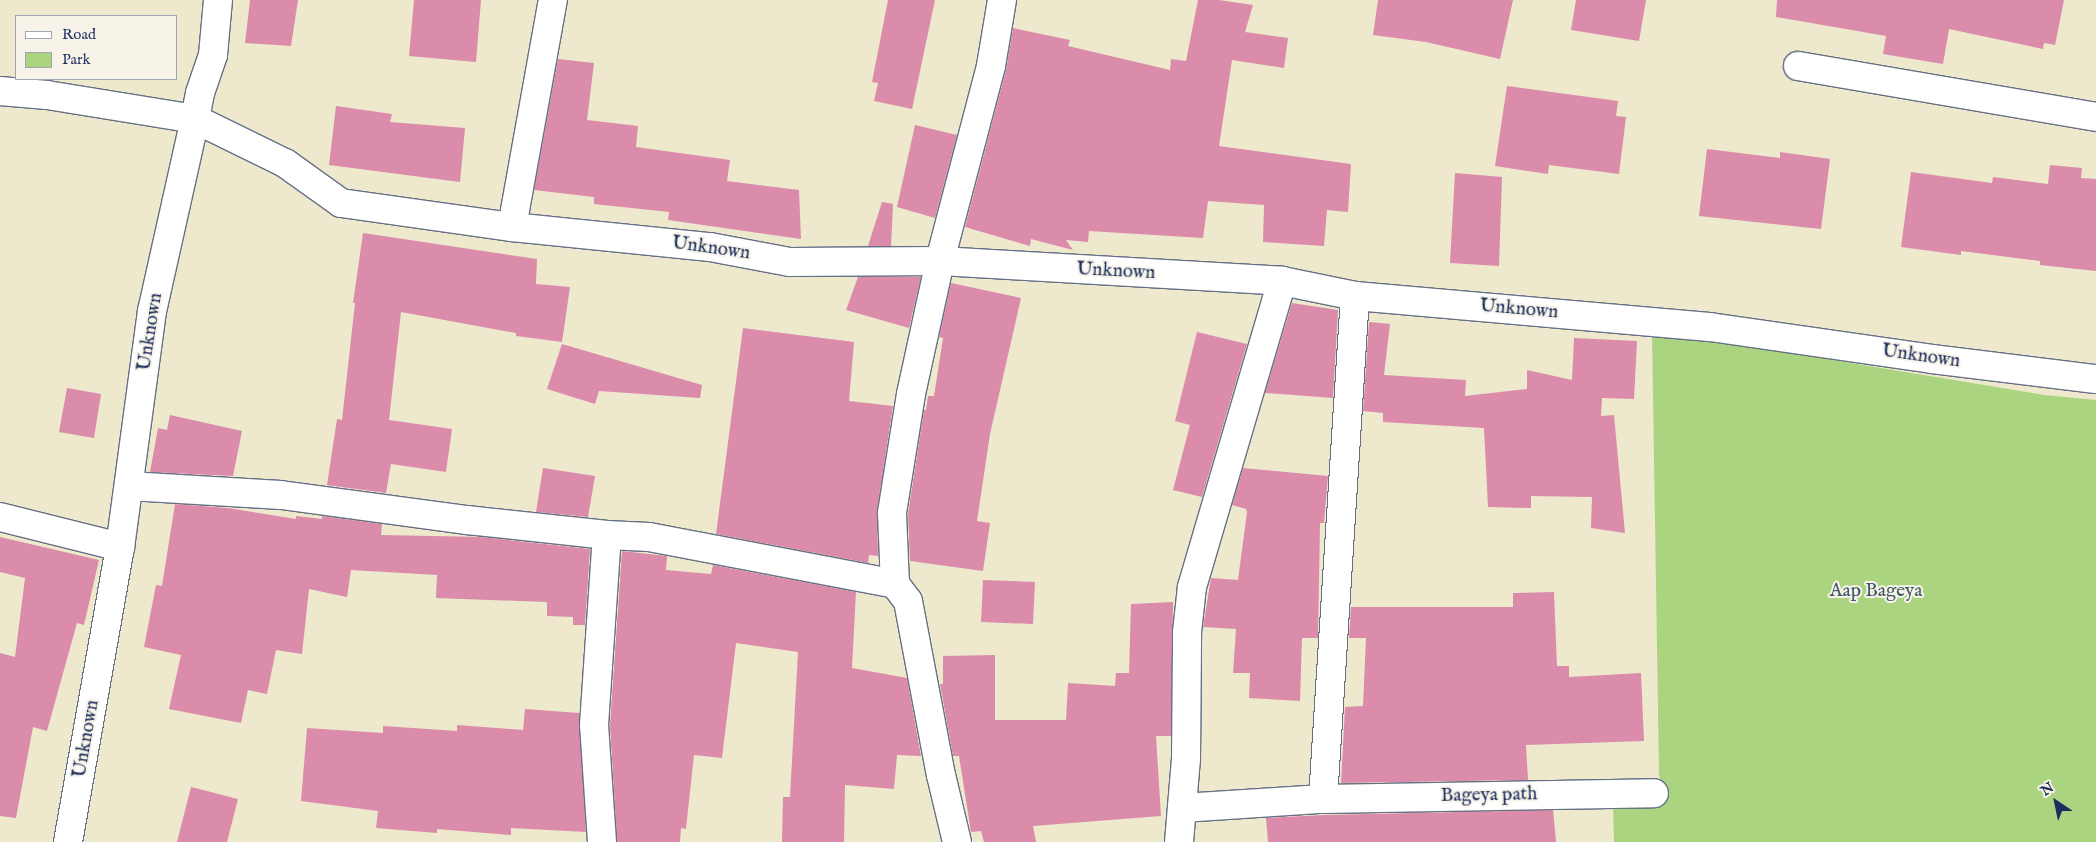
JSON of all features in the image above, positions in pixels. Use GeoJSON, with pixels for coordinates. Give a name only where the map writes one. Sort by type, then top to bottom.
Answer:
{"type":"FeatureCollection","features":[{"type":"Feature","properties":{"kind":"street","name":"Unknown"},"geometry":{"type":"LineString","coordinates":[[68,842],[120,547],[152,311],[200,93],[214,55],[218,0]]}},
{"type":"Feature","properties":{"kind":"street"},"geometry":{"type":"LineString","coordinates":[[512,226],[553,0]]}},
{"type":"Feature","properties":{"kind":"street"},"geometry":{"type":"LineString","coordinates":[[957,842],[941,775],[908,601],[895,584],[892,513],[911,394],[940,261],[991,66],[1002,0]]}},
{"type":"Feature","properties":{"kind":"street"},"geometry":{"type":"LineString","coordinates":[[1798,66],[2096,117]]}},
{"type":"Feature","properties":{"kind":"street","name":"Unknown"},"geometry":{"type":"LineString","coordinates":[[0,91],[47,95],[194,119],[285,163],[341,202],[512,226],[710,247],[790,262],[940,261],[1282,281],[1355,296],[1710,327],[1932,359],[2096,379]]}},
{"type":"Feature","properties":{"kind":"street"},"geometry":{"type":"LineString","coordinates":[[1179,842],[1186,759],[1187,632],[1192,587],[1282,281]]}},
{"type":"Feature","properties":{"kind":"street"},"geometry":{"type":"LineString","coordinates":[[1323,799],[1355,296]]}},
{"type":"Feature","properties":{"kind":"street"},"geometry":{"type":"LineString","coordinates":[[129,486],[282,495],[467,520],[607,535],[650,537],[895,584]]}},
{"type":"Feature","properties":{"kind":"street"},"geometry":{"type":"LineString","coordinates":[[0,517],[120,547]]}},
{"type":"Feature","properties":{"kind":"street"},"geometry":{"type":"LineString","coordinates":[[602,842],[594,726],[607,535]]}},
{"type":"Feature","properties":{"kind":"street","name":"Bageya path"},"geometry":{"type":"LineString","coordinates":[[1182,808],[1323,799],[1654,793]]}},
{"type":"Feature","properties":{"kind":"green space","name":"Aap Bageya"},"geometry":{"type":"Polygon","coordinates":[[[1652,330],[2044,395],[2096,400],[2096,842],[1614,842],[1613,802],[1664,796],[1659,774],[1652,330]]]}},
{"type":"Feature","properties":{"kind":"building"},"geometry":{"type":"Polygon","coordinates":[[[250,0],[298,0],[291,46],[245,43],[250,0]]]}},
{"type":"Feature","properties":{"kind":"building"},"geometry":{"type":"Polygon","coordinates":[[[414,0],[481,0],[476,62],[409,56],[414,0]]]}},
{"type":"Feature","properties":{"kind":"building"},"geometry":{"type":"Polygon","coordinates":[[[888,0],[935,0],[912,109],[874,101],[878,83],[872,82],[888,0]]]}},
{"type":"Feature","properties":{"kind":"building"},"geometry":{"type":"Polygon","coordinates":[[[1198,0],[1219,0],[1253,5],[1245,32],[1288,38],[1284,68],[1232,60],[1219,146],[1351,164],[1348,212],[1327,210],[1324,246],[1263,242],[1264,205],[1208,201],[1203,238],[1089,231],[1088,242],[1066,240],[1073,250],[1031,239],[1030,246],[965,227],[1006,70],[1013,28],[1070,40],[1068,46],[1170,70],[1171,59],[1186,61],[1198,0]]]}},
{"type":"Feature","properties":{"kind":"building"},"geometry":{"type":"Polygon","coordinates":[[[1378,0],[1513,0],[1500,59],[1426,42],[1373,35],[1378,0]]]}},
{"type":"Feature","properties":{"kind":"building"},"geometry":{"type":"Polygon","coordinates":[[[1576,0],[1646,0],[1639,41],[1571,30],[1576,0]]]}},
{"type":"Feature","properties":{"kind":"building"},"geometry":{"type":"Polygon","coordinates":[[[1777,0],[2064,0],[2055,45],[2044,43],[2043,49],[1949,29],[1943,64],[1883,54],[1886,36],[1776,17],[1777,0]]]}},
{"type":"Feature","properties":{"kind":"building"},"geometry":{"type":"Polygon","coordinates":[[[558,59],[594,63],[587,120],[638,126],[636,147],[730,160],[727,181],[799,190],[801,239],[668,220],[669,212],[594,204],[594,197],[534,190],[558,59]]]}},
{"type":"Feature","properties":{"kind":"building"},"geometry":{"type":"Polygon","coordinates":[[[1507,86],[1618,101],[1616,116],[1626,117],[1619,174],[1549,165],[1548,174],[1495,166],[1507,86]]]}},
{"type":"Feature","properties":{"kind":"building"},"geometry":{"type":"Polygon","coordinates":[[[336,106],[392,114],[390,122],[465,128],[460,182],[329,165],[336,106]]]}},
{"type":"Feature","properties":{"kind":"building"},"geometry":{"type":"Polygon","coordinates":[[[915,125],[957,135],[935,218],[897,207],[915,125]]]}},
{"type":"Feature","properties":{"kind":"building"},"geometry":{"type":"Polygon","coordinates":[[[1707,149],[1780,158],[1780,152],[1830,159],[1821,229],[1699,216],[1707,149]]]}},
{"type":"Feature","properties":{"kind":"building"},"geometry":{"type":"Polygon","coordinates":[[[2050,165],[2082,168],[2081,178],[2096,179],[2096,271],[2040,265],[2040,261],[1961,251],[1961,255],[1901,247],[1911,172],[1992,183],[1993,177],[2048,184],[2050,165]]]}},
{"type":"Feature","properties":{"kind":"building"},"geometry":{"type":"Polygon","coordinates":[[[1455,173],[1502,177],[1499,266],[1450,263],[1455,173]]]}},
{"type":"Feature","properties":{"kind":"building"},"geometry":{"type":"Polygon","coordinates":[[[882,202],[893,204],[891,246],[868,246],[882,202]]]}},
{"type":"Feature","properties":{"kind":"building"},"geometry":{"type":"Polygon","coordinates":[[[363,233],[537,259],[536,284],[570,287],[562,342],[516,336],[516,333],[401,312],[389,420],[452,429],[446,472],[391,464],[386,493],[327,485],[337,419],[342,420],[355,303],[353,303],[363,233]]]}},
{"type":"Feature","properties":{"kind":"building"},"geometry":{"type":"Polygon","coordinates":[[[858,277],[921,277],[909,328],[846,310],[858,277]]]}},
{"type":"Feature","properties":{"kind":"building"},"geometry":{"type":"Polygon","coordinates":[[[951,283],[1021,298],[990,434],[977,521],[990,523],[983,571],[910,561],[908,514],[924,410],[926,410],[928,396],[934,396],[943,338],[939,337],[951,283]]]}},
{"type":"Feature","properties":{"kind":"building"},"geometry":{"type":"Polygon","coordinates":[[[1292,303],[1338,310],[1333,398],[1265,393],[1292,303]]]}},
{"type":"Feature","properties":{"kind":"building"},"geometry":{"type":"Polygon","coordinates":[[[1369,322],[1390,324],[1384,375],[1466,380],[1465,396],[1527,389],[1527,370],[1572,380],[1574,338],[1637,341],[1634,399],[1602,398],[1601,416],[1614,415],[1625,533],[1591,528],[1592,497],[1531,496],[1531,508],[1488,507],[1484,428],[1383,422],[1383,413],[1363,411],[1369,322]]]}},
{"type":"Feature","properties":{"kind":"building"},"geometry":{"type":"Polygon","coordinates":[[[743,328],[854,342],[849,401],[893,406],[877,511],[878,556],[869,555],[868,563],[716,534],[743,328]]]}},
{"type":"Feature","properties":{"kind":"building"},"geometry":{"type":"Polygon","coordinates":[[[1197,332],[1247,344],[1202,497],[1173,490],[1190,425],[1175,421],[1197,332]]]}},
{"type":"Feature","properties":{"kind":"building"},"geometry":{"type":"Polygon","coordinates":[[[562,344],[702,385],[700,398],[599,391],[595,404],[547,389],[562,344]]]}},
{"type":"Feature","properties":{"kind":"building"},"geometry":{"type":"Polygon","coordinates":[[[67,388],[101,394],[94,438],[59,432],[67,388]]]}},
{"type":"Feature","properties":{"kind":"building"},"geometry":{"type":"Polygon","coordinates":[[[170,415],[242,431],[233,476],[150,472],[158,428],[167,430],[170,415]]]}},
{"type":"Feature","properties":{"kind":"building"},"geometry":{"type":"Polygon","coordinates":[[[543,468],[595,476],[588,517],[536,512],[543,468]]]}},
{"type":"Feature","properties":{"kind":"building"},"geometry":{"type":"Polygon","coordinates":[[[1243,468],[1328,476],[1324,523],[1320,523],[1318,638],[1302,638],[1300,701],[1249,698],[1250,673],[1233,673],[1236,629],[1203,627],[1211,578],[1238,580],[1247,512],[1246,509],[1232,505],[1243,468]]]}},
{"type":"Feature","properties":{"kind":"building"},"geometry":{"type":"Polygon","coordinates":[[[175,504],[228,508],[296,519],[296,516],[322,519],[322,516],[382,524],[381,535],[482,537],[590,549],[585,625],[573,625],[573,617],[547,616],[547,602],[436,598],[437,575],[351,570],[347,597],[309,589],[302,654],[276,650],[267,694],[248,690],[241,723],[169,709],[181,655],[144,647],[156,585],[162,586],[175,504]]]}},
{"type":"Feature","properties":{"kind":"building"},"geometry":{"type":"Polygon","coordinates":[[[0,537],[99,560],[84,625],[77,623],[47,731],[33,727],[16,818],[0,816],[0,653],[15,657],[25,578],[0,572],[0,537]]]}},
{"type":"Feature","properties":{"kind":"building"},"geometry":{"type":"Polygon","coordinates":[[[622,551],[667,556],[666,570],[711,574],[713,565],[856,592],[852,668],[907,678],[921,756],[897,755],[894,789],[845,785],[844,842],[782,842],[783,797],[790,797],[798,652],[736,643],[722,758],[694,755],[686,829],[681,828],[680,842],[617,842],[610,725],[622,551]]]}},
{"type":"Feature","properties":{"kind":"building"},"geometry":{"type":"Polygon","coordinates":[[[983,580],[1035,582],[1033,624],[981,622],[983,580]]]}},
{"type":"Feature","properties":{"kind":"building"},"geometry":{"type":"Polygon","coordinates":[[[1554,592],[1557,666],[1569,666],[1569,677],[1641,673],[1644,741],[1526,745],[1528,780],[1341,783],[1345,707],[1363,706],[1366,638],[1349,638],[1351,607],[1513,607],[1513,593],[1554,592]]]}},
{"type":"Feature","properties":{"kind":"building"},"geometry":{"type":"Polygon","coordinates":[[[1173,602],[1171,736],[1156,736],[1161,816],[1033,826],[1036,842],[984,842],[981,831],[971,832],[959,756],[953,756],[940,684],[943,684],[943,656],[995,655],[995,720],[1066,720],[1068,683],[1115,686],[1116,673],[1129,673],[1131,604],[1173,602]]]}},
{"type":"Feature","properties":{"kind":"building"},"geometry":{"type":"Polygon","coordinates":[[[525,709],[579,713],[586,832],[511,828],[511,835],[437,829],[437,833],[376,828],[378,811],[301,801],[307,728],[383,733],[383,726],[457,731],[457,725],[523,730],[525,709]]]}},
{"type":"Feature","properties":{"kind":"building"},"geometry":{"type":"Polygon","coordinates":[[[191,787],[238,799],[227,842],[177,842],[191,787]]]}},
{"type":"Feature","properties":{"kind":"building"},"geometry":{"type":"Polygon","coordinates":[[[1553,810],[1556,842],[1268,842],[1266,818],[1324,815],[1553,810]]]}}]}
